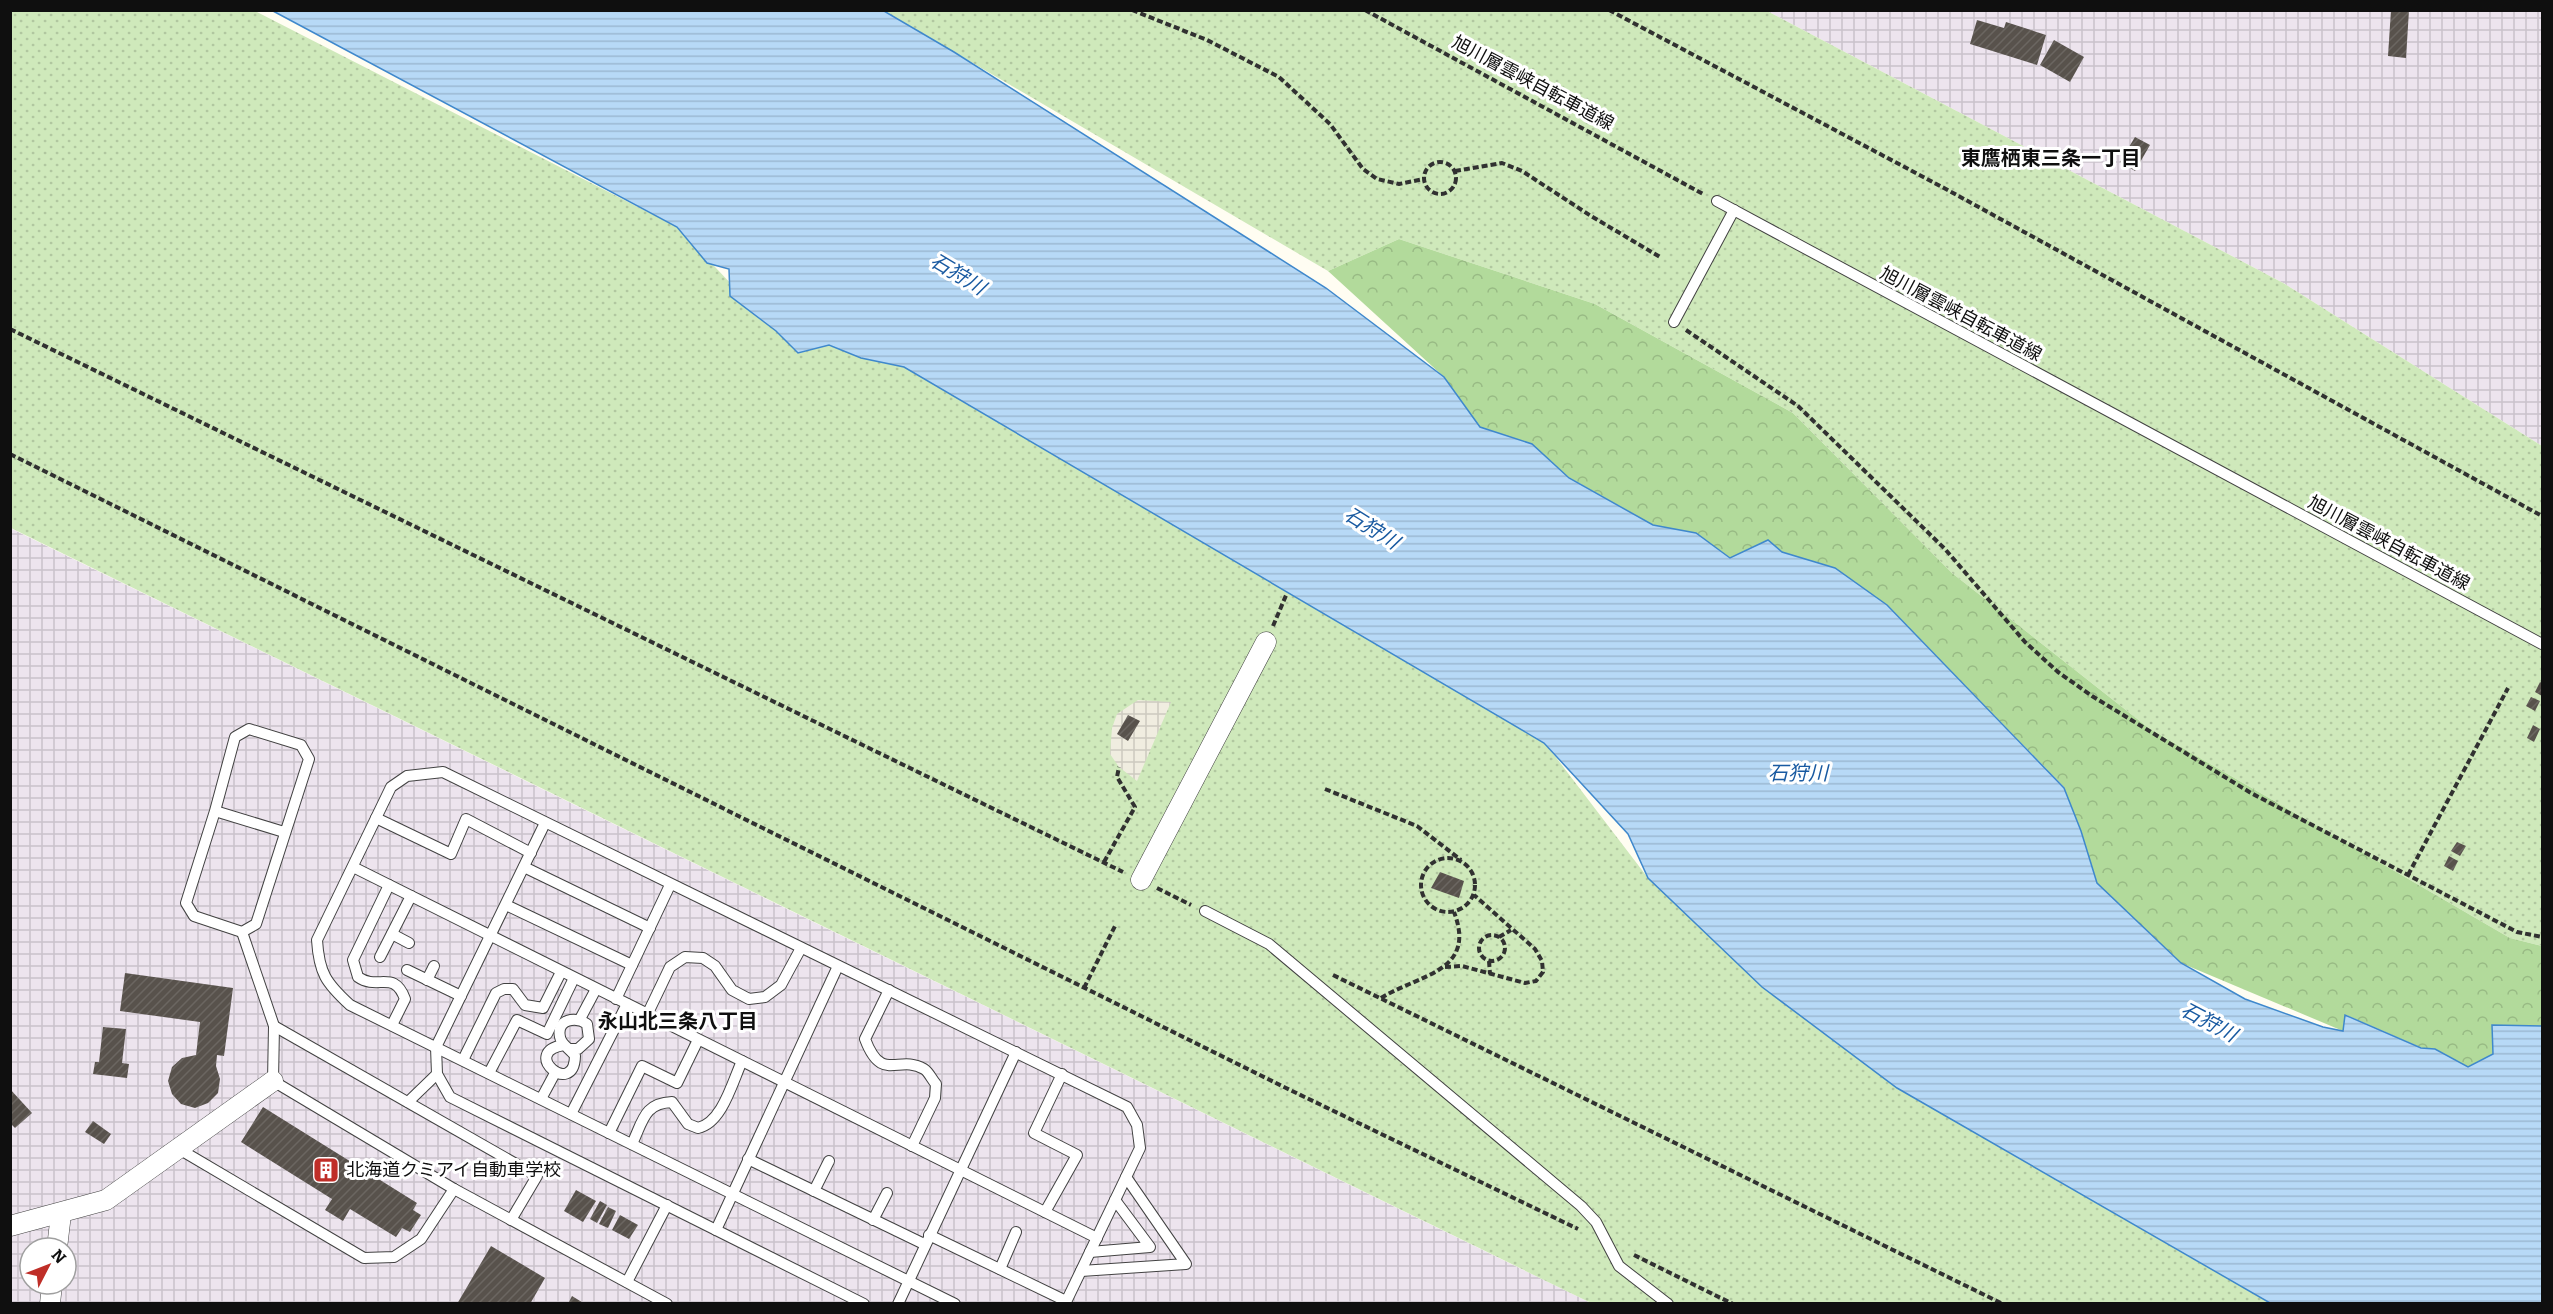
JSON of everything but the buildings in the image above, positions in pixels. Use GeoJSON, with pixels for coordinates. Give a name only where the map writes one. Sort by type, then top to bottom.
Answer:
{"type":"FeatureCollection","features":[{"type":"Feature","properties":{"kind":"street"},"geometry":{"type":"LineString","coordinates":[[1141,880],[1266,642]]}},
{"type":"Feature","properties":{"kind":"street"},"geometry":{"type":"LineString","coordinates":[[10,1226],[106,1200],[273,1081]]}},
{"type":"Feature","properties":{"kind":"street"},"geometry":{"type":"LineString","coordinates":[[58,1236],[61,1214]]}},
{"type":"Feature","properties":{"kind":"lane","name":"旭川層雲峡自転車道線"},"geometry":{"type":"LineString","coordinates":[[1717,201],[2541,642]]}},
{"type":"Feature","properties":{"kind":"lane"},"geometry":{"type":"LineString","coordinates":[[1674,322],[1734,210]]}},
{"type":"Feature","properties":{"kind":"lane"},"geometry":{"type":"LineString","coordinates":[[249,729],[301,745],[309,759],[256,924],[242,932],[194,916],[186,903],[215,811],[235,737],[249,729]]}},
{"type":"Feature","properties":{"kind":"lane"},"geometry":{"type":"LineString","coordinates":[[748,1159],[873,1220],[1000,1269],[1066,1302],[1140,1148],[1137,1125],[1126,1107],[443,772],[407,776],[391,786],[317,940],[318,963],[328,985],[350,1005],[955,1304]]}},
{"type":"Feature","properties":{"kind":"lane"},"geometry":{"type":"LineString","coordinates":[[215,811],[284,831]]}},
{"type":"Feature","properties":{"kind":"lane"},"geometry":{"type":"LineString","coordinates":[[376,818],[451,854],[466,819],[531,853]]}},
{"type":"Feature","properties":{"kind":"lane"},"geometry":{"type":"LineString","coordinates":[[545,823],[436,1047],[437,1074],[450,1097],[864,1304]]}},
{"type":"Feature","properties":{"kind":"lane"},"geometry":{"type":"LineString","coordinates":[[353,867],[1097,1238]]}},
{"type":"Feature","properties":{"kind":"lane"},"geometry":{"type":"LineString","coordinates":[[524,867],[650,928]]}},
{"type":"Feature","properties":{"kind":"lane"},"geometry":{"type":"LineString","coordinates":[[389,885],[353,960],[358,976],[366,982],[391,981],[401,988],[405,999],[392,1025]]}},
{"type":"Feature","properties":{"kind":"lane"},"geometry":{"type":"LineString","coordinates":[[616,999],[670,885]]}},
{"type":"Feature","properties":{"kind":"lane"},"geometry":{"type":"LineString","coordinates":[[380,957],[411,896]]}},
{"type":"Feature","properties":{"kind":"lane"},"geometry":{"type":"LineString","coordinates":[[506,905],[632,965]]}},
{"type":"Feature","properties":{"kind":"lane"},"geometry":{"type":"LineString","coordinates":[[1205,912],[1269,944],[1591,1214],[1619,1266],[1668,1304]]}},
{"type":"Feature","properties":{"kind":"lane"},"geometry":{"type":"LineString","coordinates":[[242,932],[274,1026],[273,1081],[454,1189],[667,1304]]}},
{"type":"Feature","properties":{"kind":"lane"},"geometry":{"type":"LineString","coordinates":[[392,934],[409,943]]}},
{"type":"Feature","properties":{"kind":"lane"},"geometry":{"type":"LineString","coordinates":[[647,1014],[670,967],[685,957],[703,958],[715,966],[732,990],[749,999],[765,997],[781,985],[801,948]]}},
{"type":"Feature","properties":{"kind":"lane"},"geometry":{"type":"LineString","coordinates":[[427,980],[434,966]]}},
{"type":"Feature","properties":{"kind":"lane"},"geometry":{"type":"LineString","coordinates":[[716,1230],[838,966]]}},
{"type":"Feature","properties":{"kind":"lane"},"geometry":{"type":"LineString","coordinates":[[407,970],[461,996]]}},
{"type":"Feature","properties":{"kind":"lane"},"geometry":{"type":"LineString","coordinates":[[463,1060],[496,993],[504,989],[513,989],[525,1005],[543,1008],[561,972]]}},
{"type":"Feature","properties":{"kind":"lane"},"geometry":{"type":"LineString","coordinates":[[489,1073],[517,1020],[547,1034],[574,978]]}},
{"type":"Feature","properties":{"kind":"lane"},"geometry":{"type":"LineString","coordinates":[[580,1019],[596,989]]}},
{"type":"Feature","properties":{"kind":"lane"},"geometry":{"type":"LineString","coordinates":[[889,990],[865,1039],[870,1053],[882,1064],[893,1067],[911,1065],[926,1070],[936,1084],[935,1098],[912,1146]]}},
{"type":"Feature","properties":{"kind":"lane"},"geometry":{"type":"LineString","coordinates":[[571,1114],[627,1004]]}},
{"type":"Feature","properties":{"kind":"lane"},"geometry":{"type":"LineString","coordinates":[[567,1047],[560,1037],[560,1029],[564,1022],[580,1019],[586,1024],[590,1039],[579,1049],[567,1047],[555,1046],[546,1059],[549,1068],[555,1073],[563,1074],[570,1071],[575,1064],[575,1056],[567,1047]]}},
{"type":"Feature","properties":{"kind":"lane"},"geometry":{"type":"LineString","coordinates":[[274,1026],[537,1176],[511,1220]]}},
{"type":"Feature","properties":{"kind":"lane"},"geometry":{"type":"LineString","coordinates":[[609,1132],[642,1066],[677,1083],[698,1040]]}},
{"type":"Feature","properties":{"kind":"lane"},"geometry":{"type":"LineString","coordinates":[[898,1304],[1016,1052]]}},
{"type":"Feature","properties":{"kind":"lane"},"geometry":{"type":"LineString","coordinates":[[632,1144],[648,1109],[659,1102],[672,1102],[688,1124],[698,1128],[707,1126],[717,1114],[742,1061]]}},
{"type":"Feature","properties":{"kind":"lane"},"geometry":{"type":"LineString","coordinates":[[541,1099],[555,1073]]}},
{"type":"Feature","properties":{"kind":"lane"},"geometry":{"type":"LineString","coordinates":[[408,1102],[437,1074]]}},
{"type":"Feature","properties":{"kind":"lane"},"geometry":{"type":"LineString","coordinates":[[1045,1212],[1077,1155],[1034,1133],[1062,1074]]}},
{"type":"Feature","properties":{"kind":"lane"},"geometry":{"type":"LineString","coordinates":[[179,1149],[364,1258],[394,1257],[421,1239],[454,1189]]}},
{"type":"Feature","properties":{"kind":"lane"},"geometry":{"type":"LineString","coordinates":[[814,1191],[829,1161]]}},
{"type":"Feature","properties":{"kind":"lane"},"geometry":{"type":"LineString","coordinates":[[1081,1270],[1186,1264],[1126,1177]]}},
{"type":"Feature","properties":{"kind":"lane"},"geometry":{"type":"LineString","coordinates":[[873,1220],[887,1193]]}},
{"type":"Feature","properties":{"kind":"lane"},"geometry":{"type":"LineString","coordinates":[[1090,1252],[1150,1247],[1115,1200]]}},
{"type":"Feature","properties":{"kind":"lane"},"geometry":{"type":"LineString","coordinates":[[627,1282],[668,1205]]}},
{"type":"Feature","properties":{"kind":"lane"},"geometry":{"type":"LineString","coordinates":[[1000,1269],[1016,1232]]}},
{"type":"Feature","properties":{"kind":"path"},"geometry":{"type":"LineString","coordinates":[[1131,10],[1207,40],[1279,77],[1330,124],[1363,169],[1377,179],[1399,184],[1424,179]]}},
{"type":"Feature","properties":{"kind":"path","name":"旭川層雲峡自転車道線"},"geometry":{"type":"LineString","coordinates":[[1365,10],[1717,201]]}},
{"type":"Feature","properties":{"kind":"path"},"geometry":{"type":"LineString","coordinates":[[1609,10],[1944,188],[2542,516]]}},
{"type":"Feature","properties":{"kind":"path"},"geometry":{"type":"LineString","coordinates":[[1434,163],[1449,164],[1455,171],[1454,188],[1444,194],[1429,189],[1424,179],[1427,169],[1434,163]]}},
{"type":"Feature","properties":{"kind":"path"},"geometry":{"type":"LineString","coordinates":[[1455,171],[1502,163],[1522,171],[1660,257]]}},
{"type":"Feature","properties":{"kind":"path"},"geometry":{"type":"LineString","coordinates":[[1674,322],[1798,406],[1945,549],[2025,642],[2058,672],[2092,696],[2251,793],[2517,932],[2542,937]]}},
{"type":"Feature","properties":{"kind":"path"},"geometry":{"type":"LineString","coordinates":[[10,329],[1205,912]]}},
{"type":"Feature","properties":{"kind":"path"},"geometry":{"type":"LineString","coordinates":[[10,454],[1084,988],[1733,1304]]}},
{"type":"Feature","properties":{"kind":"path"},"geometry":{"type":"LineString","coordinates":[[1266,642],[1287,593]]}},
{"type":"Feature","properties":{"kind":"path"},"geometry":{"type":"LineString","coordinates":[[2408,875],[2508,688]]}},
{"type":"Feature","properties":{"kind":"path"},"geometry":{"type":"LineString","coordinates":[[1104,862],[1135,807],[1117,777],[1119,767]]}},
{"type":"Feature","properties":{"kind":"path"},"geometry":{"type":"LineString","coordinates":[[1324,789],[1417,826],[1464,863],[1474,877],[1474,895],[1462,909],[1454,912],[1445,912],[1429,904],[1421,888],[1425,871],[1438,860],[1447,858],[1464,863]]}},
{"type":"Feature","properties":{"kind":"path"},"geometry":{"type":"LineString","coordinates":[[1381,998],[1445,967],[1462,966],[1525,983],[1536,981],[1543,972],[1542,961],[1535,949],[1474,895]]}},
{"type":"Feature","properties":{"kind":"path"},"geometry":{"type":"LineString","coordinates":[[1445,967],[1458,947],[1461,936],[1454,912]]}},
{"type":"Feature","properties":{"kind":"path"},"geometry":{"type":"LineString","coordinates":[[1084,988],[1115,926]]}},
{"type":"Feature","properties":{"kind":"path"},"geometry":{"type":"LineString","coordinates":[[1499,937],[1504,944],[1504,953],[1498,960],[1489,961],[1481,957],[1479,944],[1487,935],[1499,937],[1511,930]]}},
{"type":"Feature","properties":{"kind":"path"},"geometry":{"type":"LineString","coordinates":[[1489,961],[1490,974]]}},
{"type":"Feature","properties":{"kind":"path"},"geometry":{"type":"LineString","coordinates":[[1330,973],[2003,1304]]}},
{"type":"Feature","properties":{"kind":"shaded area"},"geometry":{"type":"Polygon","coordinates":[[[1767,11],[2542,11],[2542,446],[2285,284],[1767,11]]]}},
{"type":"Feature","properties":{"kind":"shaded area"},"geometry":{"type":"Polygon","coordinates":[[[10,528],[1591,1303],[11,1303],[10,528]]]}},
{"type":"Feature","properties":{"kind":"shaded area"},"geometry":{"type":"Polygon","coordinates":[[[1138,700],[1171,702],[1137,781],[1119,767],[1110,754],[1112,728],[1117,714],[1138,700]]]}},
{"type":"Feature","properties":{"kind":"green space"},"geometry":{"type":"Polygon","coordinates":[[[10,11],[255,11],[677,227],[776,331],[904,367],[1545,743],[1648,878],[2306,1303],[1591,1303],[11,528],[10,11]]]}},
{"type":"Feature","properties":{"kind":"green space"},"geometry":{"type":"Polygon","coordinates":[[[884,11],[1767,11],[2285,284],[2542,446],[2542,946],[2510,938],[2150,729],[1952,573],[1793,413],[1595,304],[1399,239],[1328,271],[884,11]]]}},
{"type":"Feature","properties":{"kind":"green space"},"geometry":{"type":"Polygon","coordinates":[[[1399,239],[1595,304],[1793,413],[1952,573],[2150,729],[2510,938],[2542,946],[2542,1035],[2494,1054],[2468,1068],[2346,1015],[2343,1031],[2181,963],[2097,883],[2064,787],[1887,605],[1730,559],[1696,533],[1653,525],[1480,427],[1444,377],[1328,271],[1399,239]]]}},
{"type":"Feature","properties":{"kind":"water","name":"石狩川"},"geometry":{"type":"Polygon","coordinates":[[[273,11],[884,11],[954,52],[1326,288],[1444,377],[1480,427],[1532,444],[1569,478],[1653,525],[1696,533],[1730,558],[1768,540],[1782,552],[1835,568],[1887,605],[2064,788],[2081,831],[2097,883],[2181,963],[2245,999],[2323,1027],[2343,1031],[2345,1015],[2421,1048],[2435,1049],[2468,1067],[2493,1054],[2492,1025],[2542,1026],[2542,1303],[2270,1303],[1897,1088],[1762,987],[1648,878],[1628,834],[1544,743],[904,367],[861,358],[829,345],[798,353],[776,331],[730,296],[729,269],[707,263],[677,227],[273,11]]]}},
{"type":"Feature","properties":{"kind":"place","name":"北海道クミアイ自動車学校"},"geometry":{"type":"Point","coordinates":[326,1170]}},
{"type":"Feature","properties":{"kind":"district","name":"東鷹栖東三条一丁目"},"geometry":{"type":"Point","coordinates":[2051,158]}},
{"type":"Feature","properties":{"kind":"district","name":"永山北三条八丁目"},"geometry":{"type":"Point","coordinates":[678,1021]}}]}
